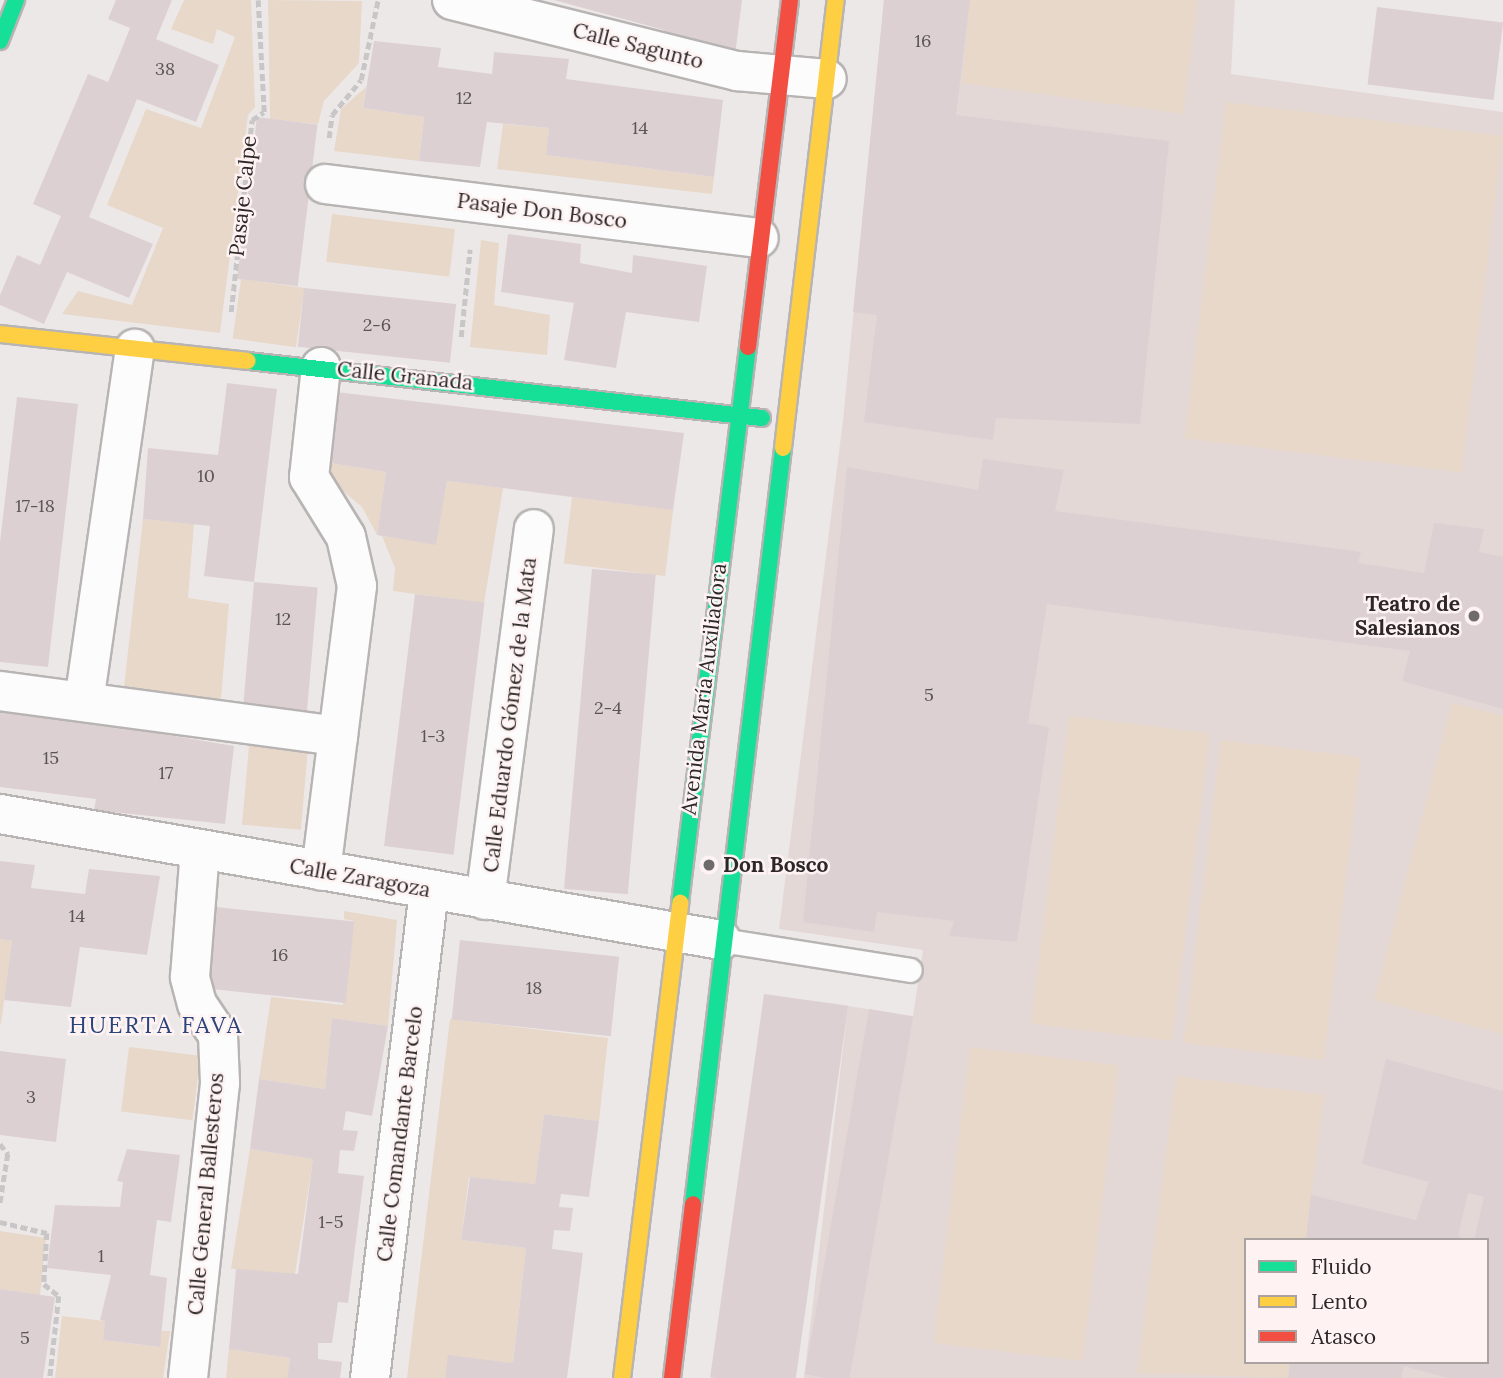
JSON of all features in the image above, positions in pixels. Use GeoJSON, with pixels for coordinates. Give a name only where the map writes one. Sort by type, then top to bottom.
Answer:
{"type":"FeatureCollection","features":[{"type":"Feature","properties":{"kind":"street"},"geometry":{"type":"LineString","coordinates":[[0,41],[16,0]]}},
{"type":"Feature","properties":{"kind":"street","name":"Calle Sagunto"},"geometry":{"type":"LineString","coordinates":[[452,0],[781,77],[827,79]]}},
{"type":"Feature","properties":{"kind":"street","name":"Avenida María Auxiliadora"},"geometry":{"type":"LineString","coordinates":[[622,1378],[737,411],[790,0]]}},
{"type":"Feature","properties":{"kind":"street"},"geometry":{"type":"LineString","coordinates":[[672,1378],[721,940],[836,0]]}},
{"type":"Feature","properties":{"kind":"street","name":"Pasaje Don Bosco"},"geometry":{"type":"LineString","coordinates":[[325,184],[759,237]]}},
{"type":"Feature","properties":{"kind":"street","name":"Calle Granada"},"geometry":{"type":"LineString","coordinates":[[0,334],[737,411],[770,423],[780,458]]}},
{"type":"Feature","properties":{"kind":"street"},"geometry":{"type":"LineString","coordinates":[[84,702],[135,349]]}},
{"type":"Feature","properties":{"kind":"street"},"geometry":{"type":"LineString","coordinates":[[321,367],[309,477],[346,537],[357,586],[321,871]]}},
{"type":"Feature","properties":{"kind":"street","name":"Calle Eduardo Gómez de la Mata"},"geometry":{"type":"LineString","coordinates":[[485,900],[534,529]]}},
{"type":"Feature","properties":{"kind":"street"},"geometry":{"type":"LineString","coordinates":[[0,691],[338,736]]}},
{"type":"Feature","properties":{"kind":"street","name":"Calle Zaragoza"},"geometry":{"type":"LineString","coordinates":[[0,814],[721,940]]}},
{"type":"Feature","properties":{"kind":"street","name":"Calle General Ballesteros"},"geometry":{"type":"LineString","coordinates":[[188,1378],[220,1083],[218,1035],[197,1004],[190,977],[200,850]]}},
{"type":"Feature","properties":{"kind":"street","name":"Calle Comandante Barcelo"},"geometry":{"type":"LineString","coordinates":[[370,1378],[429,890]]}},
{"type":"Feature","properties":{"kind":"lane"},"geometry":{"type":"LineString","coordinates":[[721,940],[910,970]]}},
{"type":"Feature","properties":{"kind":"path","name":"Pasaje Calpe"},"geometry":{"type":"LineString","coordinates":[[226,357],[252,120],[264,112],[258,0]]}},
{"type":"Feature","properties":{"kind":"path"},"geometry":{"type":"LineString","coordinates":[[325,184],[332,115],[361,80],[378,0]]}},
{"type":"Feature","properties":{"kind":"path"},"geometry":{"type":"LineString","coordinates":[[456,381],[475,202]]}},
{"type":"Feature","properties":{"kind":"path"},"geometry":{"type":"LineString","coordinates":[[0,1144],[8,1154],[0,1204]]}},
{"type":"Feature","properties":{"kind":"path"},"geometry":{"type":"LineString","coordinates":[[0,1222],[47,1233],[44,1284],[59,1296],[50,1378]]}},
{"type":"Feature","properties":{"kind":"shaded area"},"geometry":{"type":"Polygon","coordinates":[[[184,0],[251,0],[255,107],[248,115],[220,333],[62,314],[78,291],[132,305],[163,228],[107,205],[146,109],[201,128],[235,37],[217,29],[213,44],[171,29],[184,0]]]}},
{"type":"Feature","properties":{"kind":"shaded area"},"geometry":{"type":"Polygon","coordinates":[[[268,0],[362,1],[359,63],[324,101],[318,124],[270,119],[268,0]]]}},
{"type":"Feature","properties":{"kind":"shaded area"},"geometry":{"type":"Polygon","coordinates":[[[884,0],[1235,0],[1231,74],[1503,112],[1503,1378],[804,1378],[848,1006],[913,1016],[923,950],[779,929],[843,420],[884,0]]]}},
{"type":"Feature","properties":{"kind":"shaded area"},"geometry":{"type":"Polygon","coordinates":[[[970,0],[1198,0],[1183,114],[962,83],[970,0]]]}},
{"type":"Feature","properties":{"kind":"shaded area"},"geometry":{"type":"Polygon","coordinates":[[[366,87],[363,108],[424,117],[419,161],[334,151],[341,109],[366,87]]]}},
{"type":"Feature","properties":{"kind":"shaded area"},"geometry":{"type":"Polygon","coordinates":[[[1226,102],[1503,136],[1462,472],[1185,438],[1226,102]]]}},
{"type":"Feature","properties":{"kind":"shaded area"},"geometry":{"type":"Polygon","coordinates":[[[503,124],[549,128],[547,155],[714,177],[712,194],[497,169],[503,124]]]}},
{"type":"Feature","properties":{"kind":"shaded area"},"geometry":{"type":"Polygon","coordinates":[[[332,214],[455,229],[449,277],[326,262],[332,214]]]}},
{"type":"Feature","properties":{"kind":"shaded area"},"geometry":{"type":"Polygon","coordinates":[[[481,240],[499,243],[494,305],[550,315],[547,355],[470,347],[481,240]]]}},
{"type":"Feature","properties":{"kind":"shaded area"},"geometry":{"type":"Polygon","coordinates":[[[241,279],[304,288],[296,347],[233,338],[241,279]]]}},
{"type":"Feature","properties":{"kind":"shaded area"},"geometry":{"type":"Polygon","coordinates":[[[324,462],[386,472],[377,535],[362,507],[332,482],[324,462]]]}},
{"type":"Feature","properties":{"kind":"shaded area"},"geometry":{"type":"Polygon","coordinates":[[[447,481],[503,488],[484,603],[393,591],[395,568],[382,536],[435,544],[447,481]]]}},
{"type":"Feature","properties":{"kind":"shaded area"},"geometry":{"type":"Polygon","coordinates":[[[572,497],[673,509],[665,576],[564,564],[572,497]]]}},
{"type":"Feature","properties":{"kind":"shaded area"},"geometry":{"type":"Polygon","coordinates":[[[143,519],[194,524],[188,598],[229,604],[221,699],[124,687],[143,519]]]}},
{"type":"Feature","properties":{"kind":"shaded area"},"geometry":{"type":"Polygon","coordinates":[[[1452,703],[1503,716],[1503,1034],[1374,1000],[1452,703]]]}},
{"type":"Feature","properties":{"kind":"shaded area"},"geometry":{"type":"Polygon","coordinates":[[[1069,716],[1210,733],[1172,1041],[1031,1024],[1069,716]]]}},
{"type":"Feature","properties":{"kind":"shaded area"},"geometry":{"type":"Polygon","coordinates":[[[250,734],[309,739],[301,830],[242,825],[250,734]]]}},
{"type":"Feature","properties":{"kind":"shaded area"},"geometry":{"type":"Polygon","coordinates":[[[1221,740],[1361,757],[1324,1060],[1184,1043],[1221,740]]]}},
{"type":"Feature","properties":{"kind":"shaded area"},"geometry":{"type":"Polygon","coordinates":[[[344,911],[397,920],[388,1026],[332,1018],[325,1089],[259,1079],[271,997],[343,1005],[354,921],[344,919],[344,911]]]}},
{"type":"Feature","properties":{"kind":"shaded area"},"geometry":{"type":"Polygon","coordinates":[[[0,939],[12,941],[1,1024],[0,1023],[0,939]]]}},
{"type":"Feature","properties":{"kind":"shaded area"},"geometry":{"type":"Polygon","coordinates":[[[450,1019],[608,1038],[599,1121],[544,1114],[535,1184],[469,1177],[461,1240],[526,1248],[513,1363],[445,1378],[407,1378],[450,1019]]]}},
{"type":"Feature","properties":{"kind":"shaded area"},"geometry":{"type":"Polygon","coordinates":[[[129,1047],[200,1056],[193,1120],[121,1112],[129,1047]]]}},
{"type":"Feature","properties":{"kind":"shaded area"},"geometry":{"type":"Polygon","coordinates":[[[970,1047],[1119,1065],[1083,1361],[934,1343],[970,1047]]]}},
{"type":"Feature","properties":{"kind":"shaded area"},"geometry":{"type":"Polygon","coordinates":[[[1176,1076],[1324,1095],[1306,1238],[1244,1238],[1244,1364],[1290,1364],[1288,1378],[1137,1373],[1176,1076]]]}},
{"type":"Feature","properties":{"kind":"shaded area"},"geometry":{"type":"Polygon","coordinates":[[[250,1149],[313,1159],[294,1279],[231,1269],[250,1149]]]}},
{"type":"Feature","properties":{"kind":"shaded area"},"geometry":{"type":"Polygon","coordinates":[[[0,1231],[46,1238],[40,1295],[0,1289],[0,1231]]]}},
{"type":"Feature","properties":{"kind":"shaded area"},"geometry":{"type":"Polygon","coordinates":[[[62,1316],[105,1321],[103,1340],[159,1347],[162,1331],[170,1331],[163,1378],[55,1378],[62,1316]]]}},
{"type":"Feature","properties":{"kind":"shaded area"},"geometry":{"type":"Polygon","coordinates":[[[229,1349],[290,1358],[287,1378],[226,1378],[229,1349]]]}},
{"type":"Feature","properties":{"kind":"building"},"geometry":{"type":"Polygon","coordinates":[[[116,0],[172,0],[156,39],[219,65],[196,122],[137,99],[89,217],[153,244],[129,298],[67,272],[44,324],[0,305],[0,295],[17,255],[40,265],[61,216],[33,204],[88,74],[108,82],[118,58],[130,28],[108,19],[116,0]]]}},
{"type":"Feature","properties":{"kind":"building"},"geometry":{"type":"Polygon","coordinates":[[[554,0],[742,0],[735,55],[663,40],[664,30],[554,0]]]}},
{"type":"Feature","properties":{"kind":"building"},"geometry":{"type":"Polygon","coordinates":[[[884,0],[970,0],[956,115],[1169,141],[1140,424],[996,418],[993,440],[864,422],[877,315],[853,312],[884,0]]]}},
{"type":"Feature","properties":{"kind":"building"},"geometry":{"type":"Polygon","coordinates":[[[1377,7],[1503,22],[1494,100],[1367,84],[1377,7]]]}},
{"type":"Feature","properties":{"kind":"building"},"geometry":{"type":"Polygon","coordinates":[[[374,41],[441,48],[438,67],[492,74],[494,52],[569,59],[566,79],[723,100],[714,177],[546,155],[549,128],[487,122],[480,167],[419,161],[424,117],[363,108],[374,41]]]}},
{"type":"Feature","properties":{"kind":"building"},"geometry":{"type":"Polygon","coordinates":[[[257,117],[318,124],[298,286],[237,279],[257,117]]]}},
{"type":"Feature","properties":{"kind":"building"},"geometry":{"type":"Polygon","coordinates":[[[508,234],[581,244],[580,263],[632,273],[633,255],[707,266],[699,322],[626,312],[616,368],[564,360],[574,303],[501,292],[508,234]]]}},
{"type":"Feature","properties":{"kind":"building"},"geometry":{"type":"Polygon","coordinates":[[[304,288],[456,304],[450,363],[298,347],[304,288]]]}},
{"type":"Feature","properties":{"kind":"building"},"geometry":{"type":"Polygon","coordinates":[[[227,383],[277,389],[254,582],[204,576],[210,526],[143,519],[148,448],[218,455],[227,383]]]}},
{"type":"Feature","properties":{"kind":"building"},"geometry":{"type":"Polygon","coordinates":[[[336,392],[684,433],[673,510],[447,481],[436,545],[377,535],[386,472],[324,462],[336,392]]]}},
{"type":"Feature","properties":{"kind":"building"},"geometry":{"type":"Polygon","coordinates":[[[17,397],[78,404],[48,667],[0,662],[0,542],[17,397]]]}},
{"type":"Feature","properties":{"kind":"building"},"geometry":{"type":"Polygon","coordinates":[[[983,459],[1064,470],[1055,511],[1361,552],[1358,563],[1424,573],[1434,523],[1484,529],[1479,552],[1503,557],[1503,709],[1402,681],[1410,651],[1047,604],[1028,723],[1049,727],[1017,942],[949,936],[954,921],[877,912],[874,932],[803,922],[847,467],[978,490],[983,459]]]}},
{"type":"Feature","properties":{"kind":"building"},"geometry":{"type":"Polygon","coordinates":[[[592,569],[656,575],[628,894],[564,889],[592,569]]]}},
{"type":"Feature","properties":{"kind":"building"},"geometry":{"type":"Polygon","coordinates":[[[254,582],[318,588],[307,713],[243,708],[254,582]]]}},
{"type":"Feature","properties":{"kind":"building"},"geometry":{"type":"Polygon","coordinates":[[[415,594],[484,603],[454,855],[384,846],[415,594]]]}},
{"type":"Feature","properties":{"kind":"building"},"geometry":{"type":"Polygon","coordinates":[[[0,707],[234,746],[225,824],[94,810],[96,799],[0,787],[0,707]]]}},
{"type":"Feature","properties":{"kind":"building"},"geometry":{"type":"Polygon","coordinates":[[[0,861],[35,865],[31,888],[85,894],[89,869],[160,876],[147,955],[80,947],[71,1007],[4,1000],[12,941],[0,939],[0,861]]]}},
{"type":"Feature","properties":{"kind":"building"},"geometry":{"type":"Polygon","coordinates":[[[216,907],[354,922],[346,1003],[207,989],[216,907]]]}},
{"type":"Feature","properties":{"kind":"building"},"geometry":{"type":"Polygon","coordinates":[[[460,940],[619,957],[611,1036],[452,1020],[460,940]]]}},
{"type":"Feature","properties":{"kind":"building"},"geometry":{"type":"Polygon","coordinates":[[[764,994],[848,1006],[796,1378],[710,1377],[764,994]]]}},
{"type":"Feature","properties":{"kind":"building"},"geometry":{"type":"Polygon","coordinates":[[[869,1009],[913,1017],[850,1378],[805,1374],[869,1009]]]}},
{"type":"Feature","properties":{"kind":"building"},"geometry":{"type":"Polygon","coordinates":[[[332,1018],[388,1026],[372,1116],[346,1111],[343,1130],[358,1131],[354,1151],[340,1150],[338,1173],[364,1176],[348,1303],[338,1302],[332,1343],[318,1343],[318,1359],[342,1362],[340,1378],[287,1378],[290,1358],[229,1349],[236,1269],[298,1274],[313,1159],[250,1149],[259,1079],[325,1089],[332,1018]]]}},
{"type":"Feature","properties":{"kind":"building"},"geometry":{"type":"Polygon","coordinates":[[[0,1051],[66,1059],[56,1142],[0,1135],[0,1051]]]}},
{"type":"Feature","properties":{"kind":"building"},"geometry":{"type":"Polygon","coordinates":[[[1386,1059],[1503,1091],[1503,1378],[1448,1378],[1404,1366],[1401,1378],[1288,1378],[1290,1364],[1489,1364],[1489,1238],[1474,1238],[1484,1197],[1468,1193],[1458,1236],[1462,1238],[1306,1238],[1311,1195],[1416,1220],[1429,1182],[1362,1164],[1386,1059]]]}},
{"type":"Feature","properties":{"kind":"building"},"geometry":{"type":"Polygon","coordinates":[[[544,1114],[599,1121],[589,1197],[561,1194],[559,1207],[573,1208],[570,1231],[554,1230],[552,1249],[583,1253],[567,1378],[445,1378],[448,1355],[513,1363],[526,1248],[461,1240],[470,1177],[535,1184],[544,1114]]]}},
{"type":"Feature","properties":{"kind":"building"},"geometry":{"type":"Polygon","coordinates":[[[127,1149],[180,1155],[171,1222],[157,1220],[150,1275],[167,1278],[160,1347],[103,1340],[105,1321],[100,1320],[111,1275],[47,1268],[55,1205],[120,1207],[123,1182],[117,1181],[127,1149]]]}},
{"type":"Feature","properties":{"kind":"building"},"geometry":{"type":"Polygon","coordinates":[[[0,1289],[55,1297],[43,1378],[0,1378],[0,1289]]]}},
{"type":"Feature","properties":{"kind":"traffic: fast"},"geometry":{"type":"LineString","coordinates":[[0,41],[16,0]]}},
{"type":"Feature","properties":{"kind":"traffic: fast"},"geometry":{"type":"LineString","coordinates":[[680,903],[748,347]]}},
{"type":"Feature","properties":{"kind":"traffic: fast"},"geometry":{"type":"LineString","coordinates":[[248,361],[762,418]]}},
{"type":"Feature","properties":{"kind":"traffic: fast"},"geometry":{"type":"LineString","coordinates":[[693,1204],[783,448]]}},
{"type":"Feature","properties":{"kind":"traffic: slow"},"geometry":{"type":"LineString","coordinates":[[783,448],[836,0]]}},
{"type":"Feature","properties":{"kind":"traffic: slow"},"geometry":{"type":"LineString","coordinates":[[0,334],[248,361]]}},
{"type":"Feature","properties":{"kind":"traffic: slow"},"geometry":{"type":"LineString","coordinates":[[622,1378],[680,903]]}},
{"type":"Feature","properties":{"kind":"traffic: jam"},"geometry":{"type":"LineString","coordinates":[[748,347],[790,0]]}},
{"type":"Feature","properties":{"kind":"traffic: jam"},"geometry":{"type":"LineString","coordinates":[[672,1378],[693,1204]]}},
{"type":"Feature","properties":{"kind":"place","name":"Teatro de Salesianos"},"geometry":{"type":"Point","coordinates":[1474,616]}},
{"type":"Feature","properties":{"kind":"place","name":"Don Bosco"},"geometry":{"type":"Point","coordinates":[709,865]}},
{"type":"Feature","properties":{"kind":"district","name":"HUERTA FAVA"},"geometry":{"type":"Point","coordinates":[156,1025]}}]}
